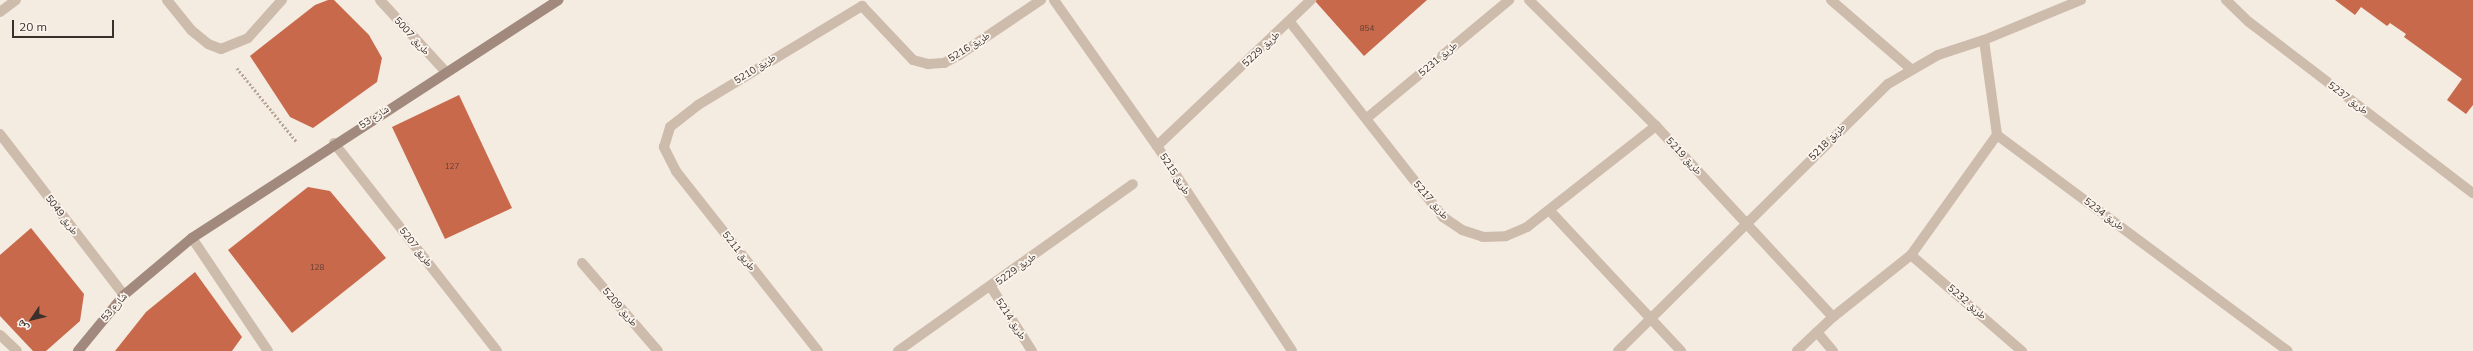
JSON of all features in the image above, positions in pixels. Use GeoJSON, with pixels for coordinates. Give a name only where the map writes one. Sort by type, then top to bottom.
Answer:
{"type":"FeatureCollection","features":[{"type":"Feature","properties":{"kind":"street"},"geometry":{"type":"LineString","coordinates":[[0,12],[16,0]]}},
{"type":"Feature","properties":{"kind":"street"},"geometry":{"type":"LineString","coordinates":[[167,0],[191,30],[208,44],[221,49],[248,38],[282,0]]}},
{"type":"Feature","properties":{"kind":"street","name":"طريق 5007"},"geometry":{"type":"LineString","coordinates":[[380,0],[445,72]]}},
{"type":"Feature","properties":{"kind":"street","name":"شارع 53"},"geometry":{"type":"LineString","coordinates":[[78,351],[124,295],[192,238],[310,158],[558,0]]}},
{"type":"Feature","properties":{"kind":"street","name":"طريق 5216"},"geometry":{"type":"LineString","coordinates":[[863,3],[912,60],[928,64],[944,63],[1041,0]]}},
{"type":"Feature","properties":{"kind":"street","name":"طريق 5215"},"geometry":{"type":"LineString","coordinates":[[1054,0],[1157,146],[1292,351]]}},
{"type":"Feature","properties":{"kind":"street","name":"طريق 5231"},"geometry":{"type":"LineString","coordinates":[[1367,118],[1509,0]]}},
{"type":"Feature","properties":{"kind":"street","name":"طريق 5219"},"geometry":{"type":"LineString","coordinates":[[1529,0],[1656,126],[1833,317]]}},
{"type":"Feature","properties":{"kind":"street"},"geometry":{"type":"LineString","coordinates":[[1831,0],[1911,69]]}},
{"type":"Feature","properties":{"kind":"street","name":"طريق 5218"},"geometry":{"type":"LineString","coordinates":[[1618,351],[1866,103],[1911,69],[1938,55],[1984,40],[2081,0]]}},
{"type":"Feature","properties":{"kind":"street","name":"طريق 5237"},"geometry":{"type":"LineString","coordinates":[[2226,0],[2249,22],[2473,193]]}},
{"type":"Feature","properties":{"kind":"street","name":"طريق 5229"},"geometry":{"type":"LineString","coordinates":[[1157,146],[1290,22],[1305,2]]}},
{"type":"Feature","properties":{"kind":"street","name":"طريق 5210"},"geometry":{"type":"LineString","coordinates":[[664,147],[670,127],[698,105],[863,3]]}},
{"type":"Feature","properties":{"kind":"street","name":"طريق 5217"},"geometry":{"type":"LineString","coordinates":[[1290,22],[1367,118],[1443,217],[1462,230],[1483,237],[1506,236],[1527,227],[1550,211],[1656,126]]}},
{"type":"Feature","properties":{"kind":"street"},"geometry":{"type":"LineString","coordinates":[[1797,351],[1833,317],[1911,255],[1997,135],[1984,40]]}},
{"type":"Feature","properties":{"kind":"street","name":"طريق 5049"},"geometry":{"type":"LineString","coordinates":[[0,134],[124,295]]}},
{"type":"Feature","properties":{"kind":"street","name":"طريق 5234"},"geometry":{"type":"LineString","coordinates":[[1997,135],[2284,350]]}},
{"type":"Feature","properties":{"kind":"street","name":"طريق 5207"},"geometry":{"type":"LineString","coordinates":[[334,143],[497,351]]}},
{"type":"Feature","properties":{"kind":"street","name":"طريق 5211"},"geometry":{"type":"LineString","coordinates":[[664,147],[676,171],[818,351]]}},
{"type":"Feature","properties":{"kind":"street","name":"طريق 5229"},"geometry":{"type":"LineString","coordinates":[[898,351],[991,287],[1133,184]]}},
{"type":"Feature","properties":{"kind":"street"},"geometry":{"type":"LineString","coordinates":[[1550,211],[1681,351]]}},
{"type":"Feature","properties":{"kind":"street"},"geometry":{"type":"LineString","coordinates":[[192,238],[268,351]]}},
{"type":"Feature","properties":{"kind":"street","name":"طريق 5232"},"geometry":{"type":"LineString","coordinates":[[1911,255],[2022,351]]}},
{"type":"Feature","properties":{"kind":"street","name":"طريق 5209"},"geometry":{"type":"LineString","coordinates":[[582,263],[658,351]]}},
{"type":"Feature","properties":{"kind":"street","name":"طريق 5214"},"geometry":{"type":"LineString","coordinates":[[991,287],[1032,351]]}},
{"type":"Feature","properties":{"kind":"street"},"geometry":{"type":"LineString","coordinates":[[1817,332],[1833,351]]}},
{"type":"Feature","properties":{"kind":"street"},"geometry":{"type":"LineString","coordinates":[[0,336],[17,351]]}},
{"type":"Feature","properties":{"kind":"path"},"geometry":{"type":"LineString","coordinates":[[221,49],[310,158]]}},
{"type":"Feature","properties":{"kind":"building"},"geometry":{"type":"Polygon","coordinates":[[[328,0],[334,0],[369,35],[382,58],[377,82],[313,128],[290,117],[250,56],[315,5],[328,0]]]}},
{"type":"Feature","properties":{"kind":"building"},"geometry":{"type":"Polygon","coordinates":[[[1427,0],[1364,56],[1315,1],[1427,0]]]}},
{"type":"Feature","properties":{"kind":"building"},"geometry":{"type":"Polygon","coordinates":[[[2335,0],[2473,0],[2473,105],[2466,114],[2447,100],[2462,79],[2404,37],[2406,34],[2390,23],[2387,26],[2361,7],[2355,15],[2335,0]]]}},
{"type":"Feature","properties":{"kind":"building"},"geometry":{"type":"Polygon","coordinates":[[[459,95],[512,208],[445,239],[392,127],[459,95]]]}},
{"type":"Feature","properties":{"kind":"building"},"geometry":{"type":"Polygon","coordinates":[[[308,187],[330,191],[386,258],[292,333],[228,250],[308,187]]]}},
{"type":"Feature","properties":{"kind":"building"},"geometry":{"type":"Polygon","coordinates":[[[31,228],[84,294],[80,321],[46,351],[33,351],[0,316],[0,255],[31,228]]]}},
{"type":"Feature","properties":{"kind":"building"},"geometry":{"type":"Polygon","coordinates":[[[195,272],[242,337],[232,351],[115,351],[146,312],[195,272]]]}}]}
